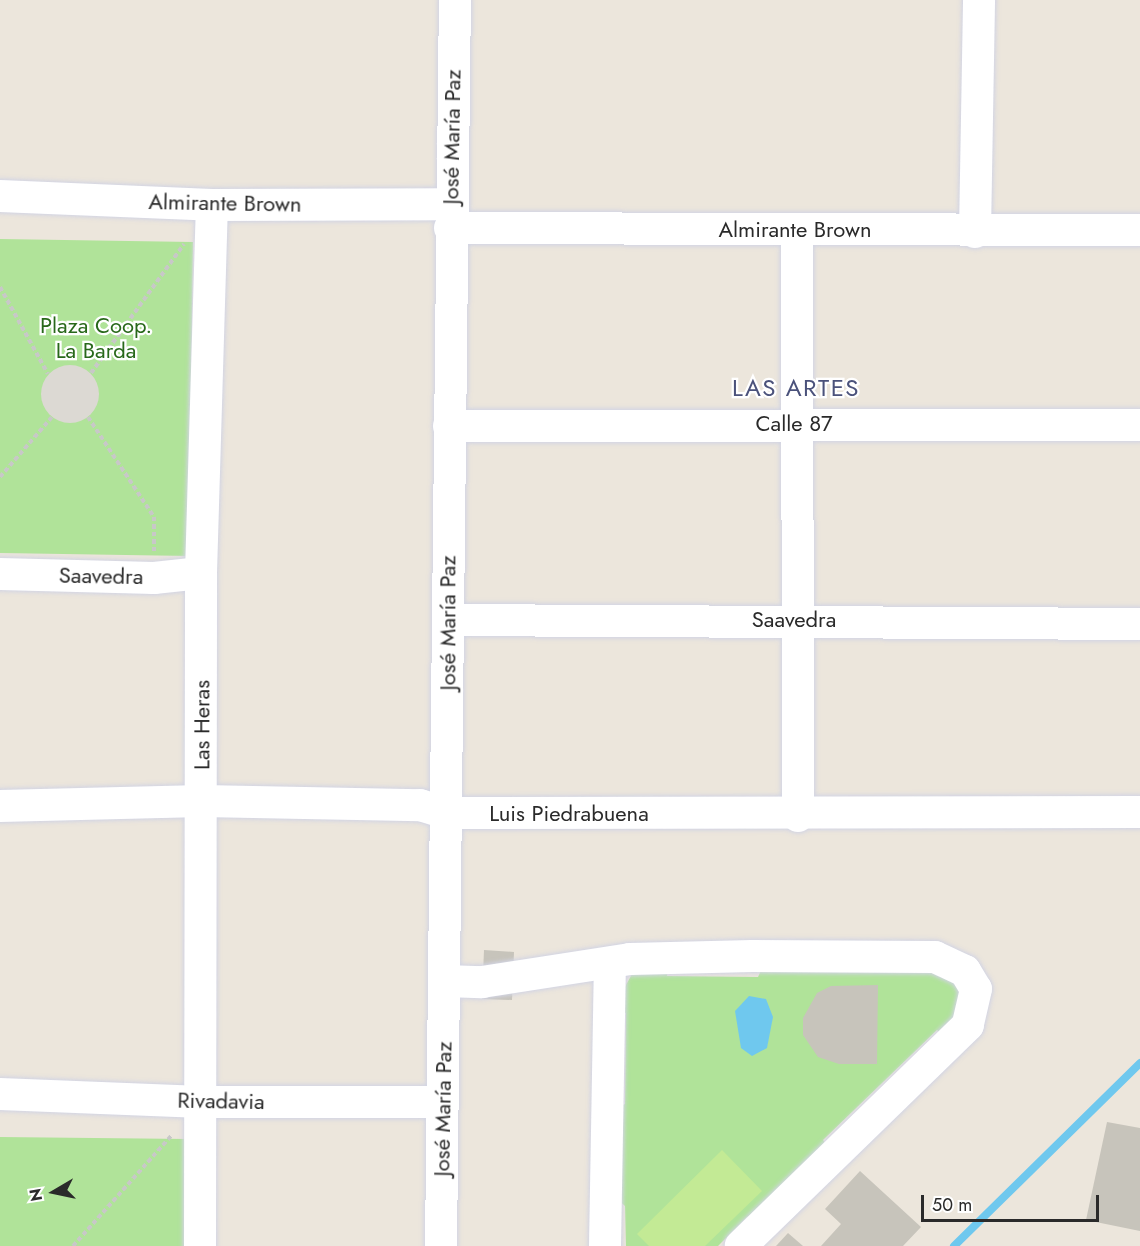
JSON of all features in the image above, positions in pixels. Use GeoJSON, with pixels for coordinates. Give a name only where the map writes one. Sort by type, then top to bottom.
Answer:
{"type":"FeatureCollection","features":[{"type":"Feature","properties":{"kind":"street","name":"José María Paz"},"geometry":{"type":"LineString","coordinates":[[441,1246],[446,981],[450,216],[455,0]]}},
{"type":"Feature","properties":{"kind":"street"},"geometry":{"type":"LineString","coordinates":[[975,232],[979,0]]}},
{"type":"Feature","properties":{"kind":"street","name":"Almirante Brown"},"geometry":{"type":"LineString","coordinates":[[0,196],[797,230],[975,232],[1140,230]]}},
{"type":"Feature","properties":{"kind":"street","name":"Las Heras"},"geometry":{"type":"LineString","coordinates":[[200,1246],[201,573],[212,205]]}},
{"type":"Feature","properties":{"kind":"street"},"geometry":{"type":"LineString","coordinates":[[797,230],[798,816]]}},
{"type":"Feature","properties":{"kind":"street","name":"Calle 87"},"geometry":{"type":"LineString","coordinates":[[449,426],[1140,425]]}},
{"type":"Feature","properties":{"kind":"street","name":"Saavedra"},"geometry":{"type":"LineString","coordinates":[[0,574],[154,578],[201,573]]}},
{"type":"Feature","properties":{"kind":"street","name":"Saavedra"},"geometry":{"type":"LineString","coordinates":[[448,620],[798,619],[1140,624]]}},
{"type":"Feature","properties":{"kind":"street","name":"Luis Piedrabuena"},"geometry":{"type":"LineString","coordinates":[[0,806],[202,801],[420,805],[446,813],[798,816],[1140,812]]}},
{"type":"Feature","properties":{"kind":"street"},"geometry":{"type":"LineString","coordinates":[[446,981],[610,965],[641,959],[935,957],[951,960],[973,980],[976,998],[968,1025],[741,1246]]}},
{"type":"Feature","properties":{"kind":"street"},"geometry":{"type":"LineString","coordinates":[[605,1246],[610,965]]}},
{"type":"Feature","properties":{"kind":"street","name":"Rivadavia"},"geometry":{"type":"LineString","coordinates":[[0,1094],[202,1102],[443,1102]]}},
{"type":"Feature","properties":{"kind":"path"},"geometry":{"type":"LineString","coordinates":[[91,373],[212,205]]}},
{"type":"Feature","properties":{"kind":"path"},"geometry":{"type":"LineString","coordinates":[[0,287],[48,374]]}},
{"type":"Feature","properties":{"kind":"path"},"geometry":{"type":"LineString","coordinates":[[0,477],[52,417]]}},
{"type":"Feature","properties":{"kind":"path"},"geometry":{"type":"LineString","coordinates":[[88,417],[154,517],[154,578]]}},
{"type":"Feature","properties":{"kind":"path"},"geometry":{"type":"LineString","coordinates":[[73,1246],[202,1102]]}},
{"type":"Feature","properties":{"kind":"green space","name":"Plaza Coop. La Barda"},"geometry":{"type":"Polygon","coordinates":[[[0,239],[193,242],[189,556],[0,553],[0,239]]]}},
{"type":"Feature","properties":{"kind":"green space"},"geometry":{"type":"Polygon","coordinates":[[[927,963],[969,989],[944,1036],[937,1030],[823,1140],[830,1149],[772,1206],[747,1217],[718,1246],[626,1246],[625,1206],[614,1196],[614,1111],[625,1104],[626,1013],[614,1007],[632,974],[668,966],[667,976],[758,977],[763,966],[927,963]]]}},
{"type":"Feature","properties":{"kind":"green space"},"geometry":{"type":"Polygon","coordinates":[[[0,1137],[188,1139],[188,1246],[0,1246],[0,1137]]]}},
{"type":"Feature","properties":{"kind":"green space"},"geometry":{"type":"Polygon","coordinates":[[[722,1150],[762,1191],[705,1246],[649,1246],[637,1234],[722,1150]]]}},
{"type":"Feature","properties":{"kind":"shaded area"},"geometry":{"type":"Polygon","coordinates":[[[64,365],[76,365],[91,373],[99,388],[99,400],[91,415],[76,423],[64,423],[49,415],[41,400],[41,388],[49,373],[64,365]]]}},
{"type":"Feature","properties":{"kind":"water"},"geometry":{"type":"Polygon","coordinates":[[[749,996],[766,999],[773,1017],[767,1048],[752,1056],[741,1048],[735,1011],[749,996]]]}},
{"type":"Feature","properties":{"kind":"building"},"geometry":{"type":"Polygon","coordinates":[[[484,950],[514,952],[512,1000],[482,999],[484,950]]]}},
{"type":"Feature","properties":{"kind":"building"},"geometry":{"type":"Polygon","coordinates":[[[878,985],[877,1064],[839,1064],[818,1057],[803,1035],[803,1018],[817,993],[831,986],[878,985]]]}},
{"type":"Feature","properties":{"kind":"building"},"geometry":{"type":"Polygon","coordinates":[[[1107,1122],[1140,1128],[1140,1231],[1086,1220],[1107,1122]]]}},
{"type":"Feature","properties":{"kind":"building"},"geometry":{"type":"Polygon","coordinates":[[[860,1171],[921,1227],[903,1246],[821,1246],[841,1224],[825,1209],[860,1171]]]}},
{"type":"Feature","properties":{"kind":"building"},"geometry":{"type":"Polygon","coordinates":[[[788,1233],[803,1246],[776,1246],[788,1233]]]}},
{"type":"Feature","properties":{"kind":"waterway"},"geometry":{"type":"LineString","coordinates":[[954,1246],[1140,1063]]}},
{"type":"Feature","properties":{"kind":"district","name":"LAS ARTES"},"geometry":{"type":"Point","coordinates":[796,388]}}]}
